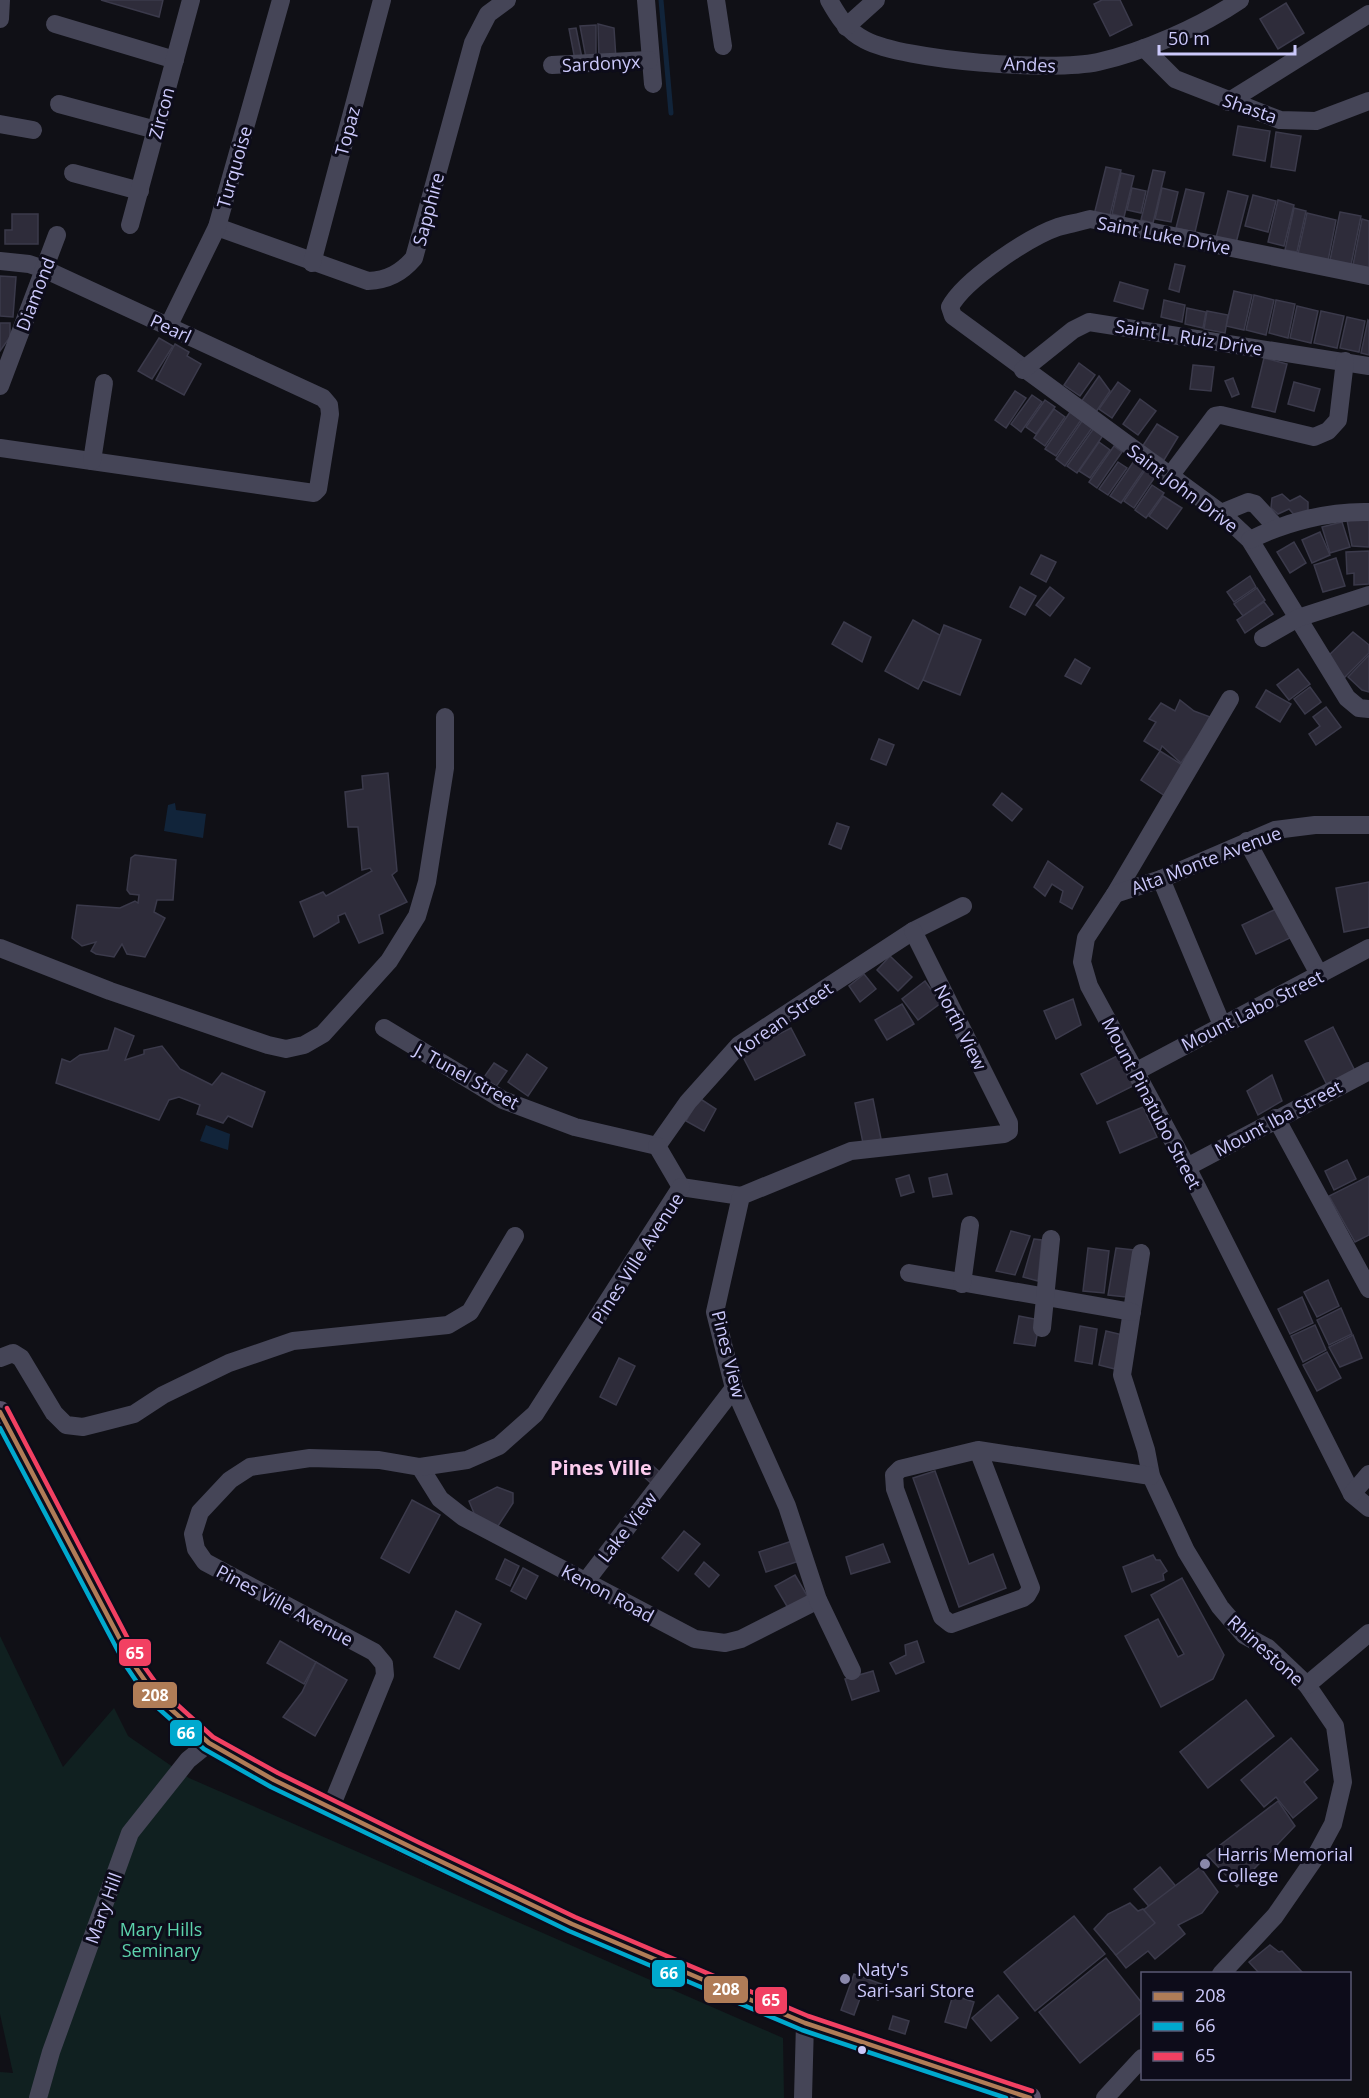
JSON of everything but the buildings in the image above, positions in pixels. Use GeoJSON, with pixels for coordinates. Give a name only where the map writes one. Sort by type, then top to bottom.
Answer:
{"type":"FeatureCollection","features":[{"type":"Feature","properties":{"kind":"main road"},"geometry":{"type":"LineString","coordinates":[[0,1412],[132,1662],[155,1695],[209,1743],[274,1780],[573,1924],[805,2023],[1030,2098]]}},
{"type":"Feature","properties":{"kind":"street"},"geometry":{"type":"LineString","coordinates":[[0,19],[2,0]]}},
{"type":"Feature","properties":{"kind":"street","name":"Zircon"},"geometry":{"type":"LineString","coordinates":[[130,225],[191,0]]}},
{"type":"Feature","properties":{"kind":"street","name":"Turquoise"},"geometry":{"type":"LineString","coordinates":[[168,327],[217,227],[281,0]]}},
{"type":"Feature","properties":{"kind":"street","name":"Topaz"},"geometry":{"type":"LineString","coordinates":[[312,263],[382,0]]}},
{"type":"Feature","properties":{"kind":"street","name":"Sapphire"},"geometry":{"type":"LineString","coordinates":[[217,227],[312,263],[368,281],[381,280],[406,268],[414,258],[473,43],[488,14],[507,0]]}},
{"type":"Feature","properties":{"kind":"street"},"geometry":{"type":"LineString","coordinates":[[646,0],[653,84]]}},
{"type":"Feature","properties":{"kind":"street"},"geometry":{"type":"LineString","coordinates":[[716,0],[723,46]]}},
{"type":"Feature","properties":{"kind":"street","name":"Andes"},"geometry":{"type":"LineString","coordinates":[[829,0],[846,27],[863,39],[887,49],[960,59],[1056,66],[1098,62],[1144,48],[1226,10],[1240,0]]}},
{"type":"Feature","properties":{"kind":"street"},"geometry":{"type":"LineString","coordinates":[[846,27],[876,0]]}},
{"type":"Feature","properties":{"kind":"street"},"geometry":{"type":"LineString","coordinates":[[1228,102],[1369,14]]}},
{"type":"Feature","properties":{"kind":"street"},"geometry":{"type":"LineString","coordinates":[[56,24],[175,60]]}},
{"type":"Feature","properties":{"kind":"street","name":"Shasta"},"geometry":{"type":"LineString","coordinates":[[1144,48],[1175,79],[1228,102],[1280,120],[1316,121],[1369,102]]}},
{"type":"Feature","properties":{"kind":"street","name":"Sardonyx"},"geometry":{"type":"LineString","coordinates":[[552,65],[650,60]]}},
{"type":"Feature","properties":{"kind":"street"},"geometry":{"type":"LineString","coordinates":[[59,104],[156,130]]}},
{"type":"Feature","properties":{"kind":"street"},"geometry":{"type":"LineString","coordinates":[[0,123],[33,130]]}},
{"type":"Feature","properties":{"kind":"street"},"geometry":{"type":"LineString","coordinates":[[73,172],[140,191]]}},
{"type":"Feature","properties":{"kind":"street","name":"Saint Luke Drive"},"geometry":{"type":"LineString","coordinates":[[950,307],[955,298],[1002,258],[1057,227],[1090,219],[1369,276]]}},
{"type":"Feature","properties":{"kind":"street","name":"Diamond"},"geometry":{"type":"LineString","coordinates":[[2,377],[57,236]]}},
{"type":"Feature","properties":{"kind":"street","name":"Pearl"},"geometry":{"type":"LineString","coordinates":[[0,261],[29,264],[44,269],[323,398],[329,405],[330,414],[318,489],[314,493],[92,461]]}},
{"type":"Feature","properties":{"kind":"street","name":"Saint John Drive"},"geometry":{"type":"LineString","coordinates":[[950,307],[953,315],[1023,370],[1221,513],[1250,540],[1347,698],[1359,708],[1369,709]]}},
{"type":"Feature","properties":{"kind":"street","name":"Saint L. Ruiz Drive"},"geometry":{"type":"LineString","coordinates":[[1023,370],[1073,330],[1089,322],[1369,366]]}},
{"type":"Feature","properties":{"kind":"street"},"geometry":{"type":"LineString","coordinates":[[1170,476],[1215,416],[1221,415],[1314,437],[1328,431],[1338,420],[1345,361]]}},
{"type":"Feature","properties":{"kind":"street"},"geometry":{"type":"LineString","coordinates":[[0,448],[92,461],[104,383]]}},
{"type":"Feature","properties":{"kind":"street"},"geometry":{"type":"LineString","coordinates":[[1221,513],[1248,502],[1255,504],[1275,527]]}},
{"type":"Feature","properties":{"kind":"street"},"geometry":{"type":"LineString","coordinates":[[1250,540],[1275,527],[1350,512],[1369,512]]}},
{"type":"Feature","properties":{"kind":"street"},"geometry":{"type":"LineString","coordinates":[[1263,638],[1298,618],[1369,595]]}},
{"type":"Feature","properties":{"kind":"street","name":"Mount Pinatubo Street"},"geometry":{"type":"LineString","coordinates":[[1230,699],[1115,894],[1086,938],[1082,962],[1089,986],[1187,1167],[1352,1494],[1369,1508]]}},
{"type":"Feature","properties":{"kind":"street"},"geometry":{"type":"LineString","coordinates":[[0,948],[110,991],[268,1045],[286,1049],[304,1045],[323,1034],[359,995],[394,954],[417,916],[427,882],[445,768],[445,717]]}},
{"type":"Feature","properties":{"kind":"street","name":"Alta Monte Avenue"},"geometry":{"type":"LineString","coordinates":[[1115,894],[1161,879],[1275,830],[1315,825],[1369,825]]}},
{"type":"Feature","properties":{"kind":"street"},"geometry":{"type":"LineString","coordinates":[[1247,841],[1320,976]]}},
{"type":"Feature","properties":{"kind":"street"},"geometry":{"type":"LineString","coordinates":[[1161,879],[1222,1025]]}},
{"type":"Feature","properties":{"kind":"street","name":"Korean Street"},"geometry":{"type":"LineString","coordinates":[[657,1146],[688,1102],[739,1045],[913,931],[963,906]]}},
{"type":"Feature","properties":{"kind":"street","name":"North View"},"geometry":{"type":"LineString","coordinates":[[741,1196],[851,1151],[1004,1134],[1009,1131],[1009,1123],[913,931]]}},
{"type":"Feature","properties":{"kind":"street","name":"Mount Labo Street"},"geometry":{"type":"LineString","coordinates":[[1135,1071],[1320,976],[1369,948]]}},
{"type":"Feature","properties":{"kind":"street","name":"J. Tunel Street"},"geometry":{"type":"LineString","coordinates":[[384,1028],[503,1100],[575,1127],[657,1146]]}},
{"type":"Feature","properties":{"kind":"street","name":"Mount Iba Street"},"geometry":{"type":"LineString","coordinates":[[1187,1167],[1276,1118],[1369,1071]]}},
{"type":"Feature","properties":{"kind":"street"},"geometry":{"type":"LineString","coordinates":[[1276,1118],[1369,1289]]}},
{"type":"Feature","properties":{"kind":"street"},"geometry":{"type":"LineString","coordinates":[[657,1146],[681,1187]]}},
{"type":"Feature","properties":{"kind":"street","name":"Pines Ville Avenue"},"geometry":{"type":"LineString","coordinates":[[331,1807],[385,1675],[384,1664],[374,1652],[205,1562],[196,1549],[193,1534],[200,1512],[208,1502],[250,1467],[310,1458],[379,1460],[420,1467],[467,1460],[499,1446],[535,1414],[681,1187],[741,1196]]}},
{"type":"Feature","properties":{"kind":"street","name":"Pines View"},"geometry":{"type":"LineString","coordinates":[[741,1196],[715,1312],[734,1388],[787,1506],[818,1600],[852,1671]]}},
{"type":"Feature","properties":{"kind":"street"},"geometry":{"type":"LineString","coordinates":[[962,1284],[970,1226]]}},
{"type":"Feature","properties":{"kind":"street"},"geometry":{"type":"LineString","coordinates":[[0,1358],[13,1353],[21,1358],[54,1413],[66,1425],[84,1427],[134,1414],[163,1395],[229,1363],[293,1341],[448,1325],[470,1312],[515,1236]]}},
{"type":"Feature","properties":{"kind":"street"},"geometry":{"type":"LineString","coordinates":[[1042,1328],[1051,1239]]}},
{"type":"Feature","properties":{"kind":"street","name":"Rhinestone"},"geometry":{"type":"LineString","coordinates":[[1141,1253],[1122,1375],[1151,1476],[1186,1551],[1233,1626],[1268,1648],[1307,1685],[1335,1726],[1343,1782],[1333,1824],[1313,1861],[1275,1916],[1223,1972]]}},
{"type":"Feature","properties":{"kind":"street"},"geometry":{"type":"LineString","coordinates":[[909,1273],[1132,1312]]}},
{"type":"Feature","properties":{"kind":"street","name":"Lake View"},"geometry":{"type":"LineString","coordinates":[[586,1581],[734,1388]]}},
{"type":"Feature","properties":{"kind":"street"},"geometry":{"type":"LineString","coordinates":[[978,1450],[1031,1588],[1023,1598],[951,1624],[942,1617],[895,1489],[894,1475],[900,1469],[978,1450],[1151,1476]]}},
{"type":"Feature","properties":{"kind":"street","name":"Kenon Road"},"geometry":{"type":"LineString","coordinates":[[420,1467],[440,1499],[463,1517],[695,1639],[725,1643],[741,1639],[818,1600]]}},
{"type":"Feature","properties":{"kind":"street"},"geometry":{"type":"LineString","coordinates":[[1352,1494],[1369,1474]]}},
{"type":"Feature","properties":{"kind":"street"},"geometry":{"type":"LineString","coordinates":[[1307,1685],[1369,1633]]}},
{"type":"Feature","properties":{"kind":"street","name":"Mary Hill"},"geometry":{"type":"LineString","coordinates":[[38,2098],[51,2052],[130,1833],[188,1760],[209,1743]]}},
{"type":"Feature","properties":{"kind":"street"},"geometry":{"type":"LineString","coordinates":[[803,2098],[805,2023]]}},
{"type":"Feature","properties":{"kind":"street"},"geometry":{"type":"LineString","coordinates":[[1105,2098],[1141,2060]]}},
{"type":"Feature","properties":{"kind":"green space","name":"Mary Hills Seminary"},"geometry":{"type":"Polygon","coordinates":[[[0,1636],[63,1767],[114,1708],[128,1736],[189,1778],[783,2038],[784,2098],[0,2098],[0,2072],[13,2073],[0,2014],[0,1636]]]}},
{"type":"Feature","properties":{"kind":"water"},"geometry":{"type":"Polygon","coordinates":[[[175,803],[176,810],[206,814],[203,838],[164,831],[168,805],[175,803]]]}},
{"type":"Feature","properties":{"kind":"water"},"geometry":{"type":"Polygon","coordinates":[[[206,1125],[230,1134],[228,1150],[200,1141],[206,1125]]]}},
{"type":"Feature","properties":{"kind":"waterway"},"geometry":{"type":"LineString","coordinates":[[661,0],[671,113]]}},
{"type":"Feature","properties":{"kind":"transit line","name":"65"},"geometry":{"type":"LineString","coordinates":[[7,1408],[138,1658],[161,1690],[213,1737],[278,1773],[575,1917],[808,2016],[1032,2091]]}},
{"type":"Feature","properties":{"kind":"transit line","name":"208"},"geometry":{"type":"LineString","coordinates":[[0,1412],[132,1662],[155,1695],[209,1743],[274,1780],[572,1924],[805,2023],[1030,2098]]}},
{"type":"Feature","properties":{"kind":"transit line","name":"66"},"geometry":{"type":"LineString","coordinates":[[0,1428],[126,1666],[149,1700],[204,1749],[271,1787],[569,1931],[802,2030],[1006,2098]]}},
{"type":"Feature","properties":{"kind":"place","name":"Harris Memorial College"},"geometry":{"type":"Point","coordinates":[1205,1864]}},
{"type":"Feature","properties":{"kind":"place","name":"Naty's Sari-sari Store"},"geometry":{"type":"Point","coordinates":[845,1979]}},
{"type":"Feature","properties":{"kind":"district","name":"Pines Ville"},"geometry":{"type":"Point","coordinates":[601,1467]}}]}
